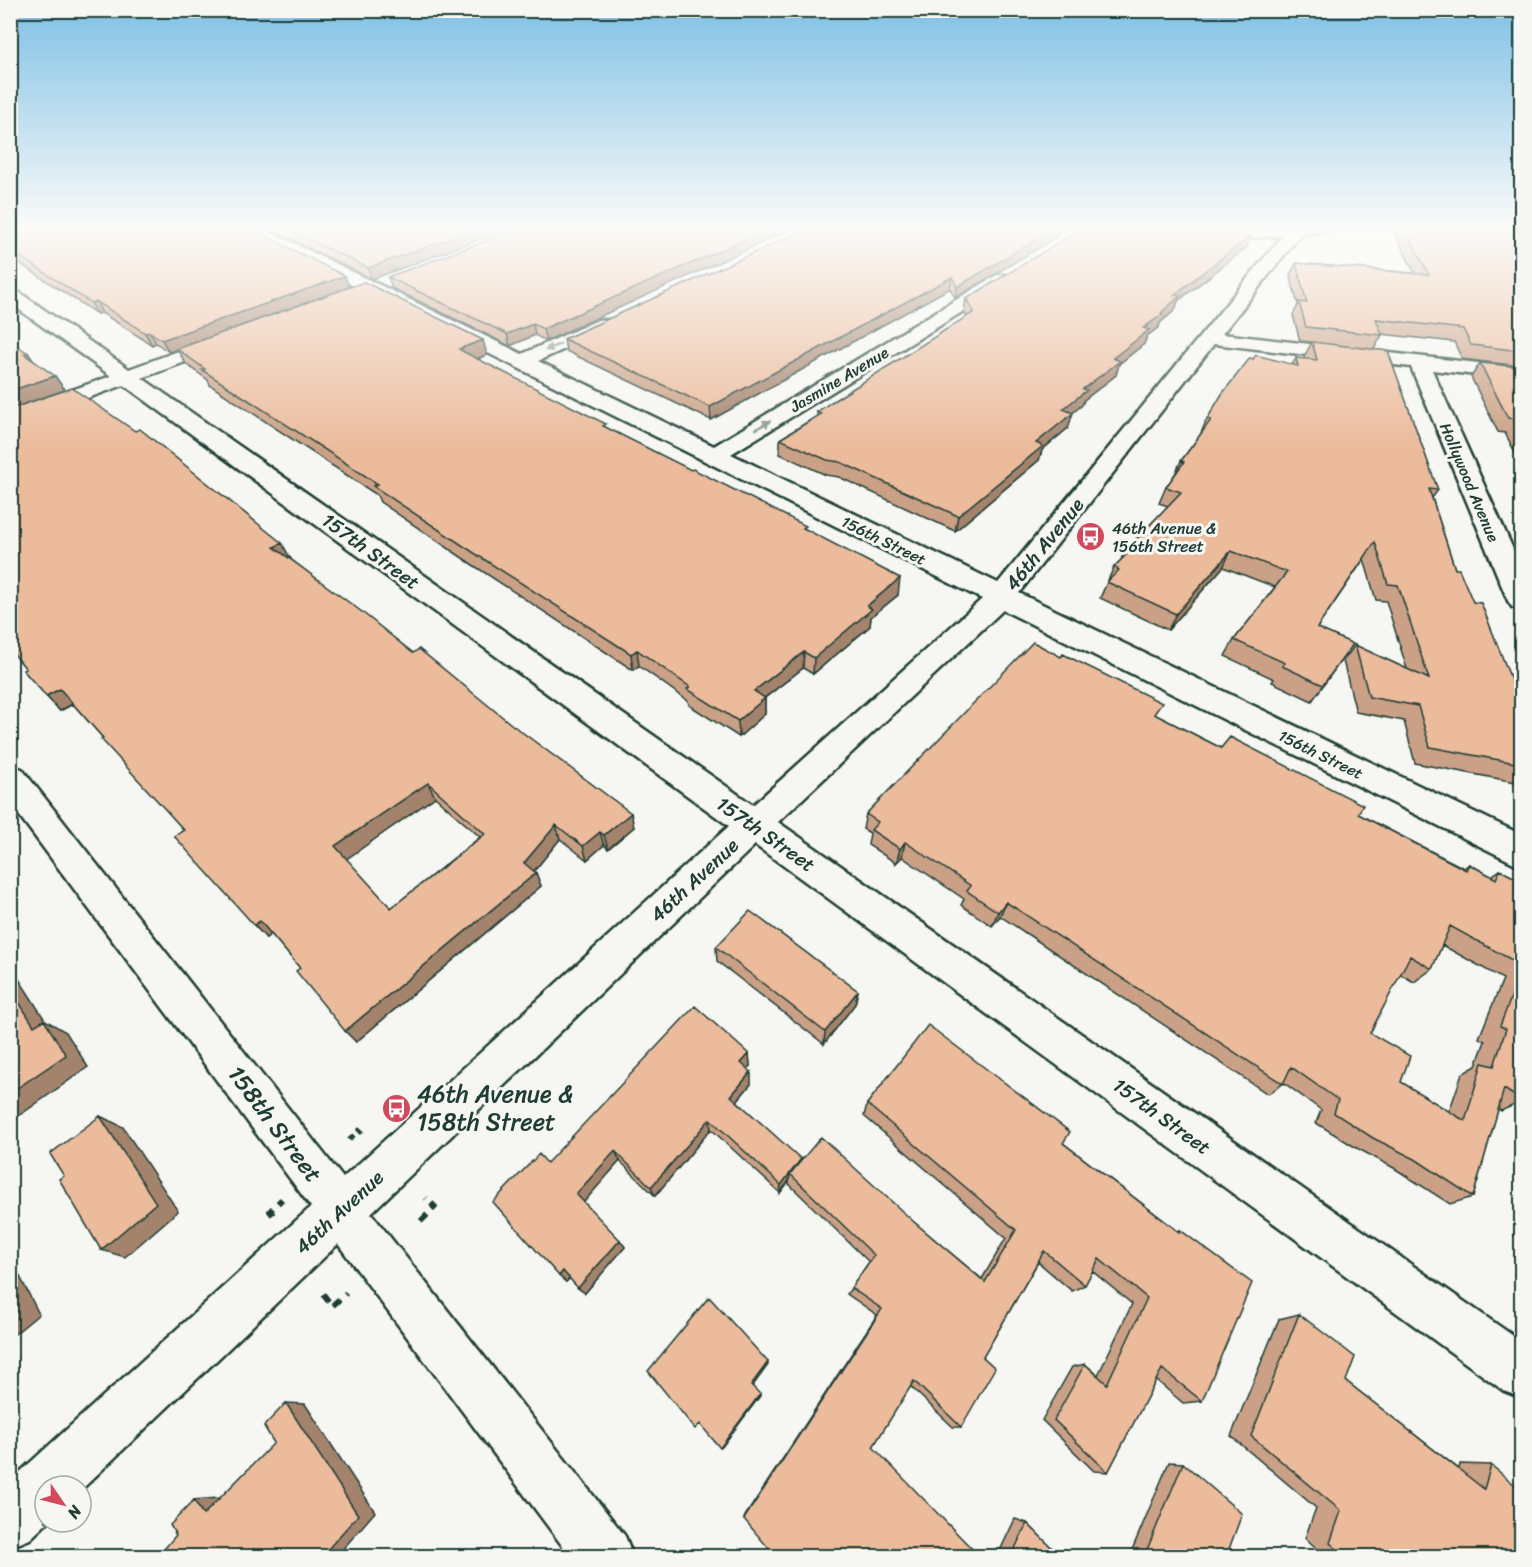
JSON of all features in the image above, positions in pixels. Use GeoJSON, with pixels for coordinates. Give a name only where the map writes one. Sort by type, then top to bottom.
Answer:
{"type":"FeatureCollection","features":[{"type":"Feature","properties":{"kind":"street","name":"157th Street"},"geometry":{"type":"LineString","coordinates":[[19,300],[1521,1373]]}},
{"type":"Feature","properties":{"kind":"street","name":"156th Street"},"geometry":{"type":"LineString","coordinates":[[395,300],[1521,852]]}},
{"type":"Feature","properties":{"kind":"street","name":"Jasmine Avenue"},"geometry":{"type":"LineString","coordinates":[[713,456],[968,300]]}},
{"type":"Feature","properties":{"kind":"street","name":"46th Avenue"},"geometry":{"type":"LineString","coordinates":[[58,1474],[753,825],[1001,597],[1243,300]]}},
{"type":"Feature","properties":{"kind":"street"},"geometry":{"type":"LineString","coordinates":[[522,362],[622,316]]}},
{"type":"Feature","properties":{"kind":"street"},"geometry":{"type":"LineString","coordinates":[[10,420],[242,335]]}},
{"type":"Feature","properties":{"kind":"street"},"geometry":{"type":"LineString","coordinates":[[1210,338],[1521,374]]}},
{"type":"Feature","properties":{"kind":"street","name":"Hollywood Avenue"},"geometry":{"type":"LineString","coordinates":[[1419,362],[1521,601]]}},
{"type":"Feature","properties":{"kind":"street","name":"158th Street"},"geometry":{"type":"LineString","coordinates":[[10,778],[605,1557]]}},
{"type":"Feature","properties":{"kind":"street","name":"46th Avenue"},"geometry":{"type":"LineString","coordinates":[[10,1519],[33,1497]]}},
{"type":"Feature","properties":{"kind":"path"},"geometry":{"type":"LineString","coordinates":[[349,1140],[359,1130]]}},
{"type":"Feature","properties":{"kind":"path"},"geometry":{"type":"LineString","coordinates":[[270,1211],[287,1194]]}},
{"type":"Feature","properties":{"kind":"path"},"geometry":{"type":"LineString","coordinates":[[421,1221],[435,1207],[426,1198]]}},
{"type":"Feature","properties":{"kind":"path"},"geometry":{"type":"LineString","coordinates":[[323,1294],[332,1306],[346,1293]]}},
{"type":"Feature","properties":{"kind":"building"},"geometry":{"type":"Polygon","coordinates":[[[87,300],[276,300],[162,340],[150,332],[145,333],[96,301],[91,303],[87,300]]]}},
{"type":"Feature","properties":{"kind":"building"},"geometry":{"type":"Polygon","coordinates":[[[313,300],[401,300],[483,340],[459,349],[464,352],[606,424],[603,426],[806,526],[803,528],[900,578],[867,606],[872,609],[814,658],[804,652],[754,691],[765,698],[738,721],[687,689],[690,687],[637,650],[631,654],[373,486],[378,484],[202,370],[205,369],[177,349],[313,300]]]}},
{"type":"Feature","properties":{"kind":"building"},"geometry":{"type":"Polygon","coordinates":[[[436,300],[608,300],[543,329],[533,324],[507,334],[436,300]]]}},
{"type":"Feature","properties":{"kind":"building"},"geometry":{"type":"Polygon","coordinates":[[[650,300],[909,300],[710,407],[564,339],[650,300]]]}},
{"type":"Feature","properties":{"kind":"building"},"geometry":{"type":"Polygon","coordinates":[[[967,300],[1175,300],[1161,313],[1163,314],[1143,328],[1149,330],[1113,358],[1120,361],[1083,389],[1087,390],[1063,409],[1073,413],[1036,443],[1043,446],[958,516],[840,462],[827,460],[780,439],[821,414],[817,412],[830,403],[974,312],[967,300]]]}},
{"type":"Feature","properties":{"kind":"building"},"geometry":{"type":"Polygon","coordinates":[[[1306,300],[1521,300],[1521,351],[1471,345],[1463,329],[1376,319],[1382,335],[1306,327],[1299,302],[1307,303],[1306,300]]]}},
{"type":"Feature","properties":{"kind":"building"},"geometry":{"type":"Polygon","coordinates":[[[10,341],[28,353],[24,354],[55,376],[10,391],[10,341]]]}},
{"type":"Feature","properties":{"kind":"building"},"geometry":{"type":"Polygon","coordinates":[[[1312,342],[1388,351],[1438,490],[1429,489],[1455,569],[1459,569],[1473,602],[1481,603],[1521,705],[1521,764],[1430,747],[1418,706],[1369,697],[1355,645],[1429,679],[1398,585],[1388,584],[1375,542],[1317,628],[1353,644],[1323,685],[1282,666],[1285,663],[1234,640],[1287,572],[1231,551],[1176,614],[1107,582],[1119,570],[1114,567],[1128,553],[1124,552],[1181,492],[1166,487],[1184,462],[1181,461],[1211,420],[1207,419],[1222,394],[1250,358],[1253,359],[1256,355],[1298,366],[1296,358],[1317,360],[1312,342]]]}},
{"type":"Feature","properties":{"kind":"building"},"geometry":{"type":"Polygon","coordinates":[[[1480,363],[1521,367],[1521,430],[1515,419],[1508,418],[1480,363]]]}},
{"type":"Feature","properties":{"kind":"building"},"geometry":{"type":"Polygon","coordinates":[[[72,388],[135,431],[140,429],[282,543],[274,547],[413,653],[419,649],[511,724],[631,813],[604,835],[600,832],[583,846],[556,825],[524,863],[536,873],[345,1031],[296,971],[300,968],[260,921],[254,925],[174,836],[184,830],[101,739],[103,738],[60,689],[46,696],[23,670],[26,669],[10,649],[10,409],[72,388]],[[428,783],[335,846],[391,908],[485,834],[428,783]]]}},
{"type":"Feature","properties":{"kind":"building"},"geometry":{"type":"Polygon","coordinates":[[[1033,642],[1061,657],[1063,654],[1162,703],[1154,714],[1221,748],[1230,737],[1363,805],[1358,814],[1466,870],[1469,864],[1496,879],[1500,870],[1521,881],[1521,965],[1450,926],[1432,969],[1410,956],[1370,1033],[1410,1056],[1401,1082],[1465,1121],[1482,1063],[1494,1066],[1506,1029],[1500,1026],[1521,972],[1521,1100],[1504,1089],[1473,1197],[1415,1159],[1373,1138],[1334,1113],[1338,1100],[1291,1067],[1283,1084],[1006,902],[998,912],[967,891],[971,886],[905,842],[900,849],[871,830],[878,822],[866,814],[1033,642]]]}},
{"type":"Feature","properties":{"kind":"building"},"geometry":{"type":"Polygon","coordinates":[[[750,911],[858,991],[825,1032],[716,947],[750,911]]]}},
{"type":"Feature","properties":{"kind":"building"},"geometry":{"type":"Polygon","coordinates":[[[10,988],[34,1026],[44,1020],[66,1055],[10,1093],[10,988]]]}},
{"type":"Feature","properties":{"kind":"building"},"geometry":{"type":"Polygon","coordinates":[[[695,1006],[749,1054],[741,1063],[751,1072],[731,1096],[801,1159],[781,1185],[710,1119],[651,1187],[615,1151],[576,1194],[620,1240],[578,1288],[563,1271],[559,1276],[493,1202],[539,1154],[547,1163],[695,1006]]]}},
{"type":"Feature","properties":{"kind":"building"},"geometry":{"type":"Polygon","coordinates":[[[928,1025],[1070,1132],[1063,1143],[1179,1232],[1180,1230],[1252,1283],[1202,1401],[1162,1369],[1108,1472],[1054,1420],[1085,1364],[1107,1384],[1147,1298],[1099,1259],[1085,1285],[1044,1251],[983,1357],[995,1368],[961,1427],[914,1381],[873,1447],[980,1557],[776,1557],[744,1519],[882,1309],[851,1288],[874,1255],[790,1174],[821,1137],[914,1222],[985,1282],[1016,1230],[867,1104],[928,1025]]]}},
{"type":"Feature","properties":{"kind":"building"},"geometry":{"type":"Polygon","coordinates":[[[100,1116],[156,1203],[101,1250],[59,1179],[64,1176],[50,1154],[100,1116]]]}},
{"type":"Feature","properties":{"kind":"building"},"geometry":{"type":"Polygon","coordinates":[[[709,1297],[768,1362],[751,1385],[760,1394],[720,1448],[700,1424],[695,1429],[648,1371],[709,1297]]]}},
{"type":"Feature","properties":{"kind":"building"},"geometry":{"type":"Polygon","coordinates":[[[1299,1314],[1355,1357],[1346,1381],[1484,1489],[1491,1465],[1521,1490],[1521,1557],[1346,1557],[1330,1543],[1341,1511],[1251,1436],[1299,1314]]]}},
{"type":"Feature","properties":{"kind":"building"},"geometry":{"type":"Polygon","coordinates":[[[286,1403],[358,1515],[321,1557],[168,1557],[165,1548],[176,1535],[170,1525],[194,1500],[203,1515],[274,1443],[264,1426],[286,1403]]]}},
{"type":"Feature","properties":{"kind":"building"},"geometry":{"type":"Polygon","coordinates":[[[1183,1463],[1242,1514],[1226,1557],[1144,1557],[1183,1463]]]}},
{"type":"Feature","properties":{"kind":"building"},"geometry":{"type":"Polygon","coordinates":[[[1027,1523],[1061,1557],[1011,1557],[1027,1523]]]}},
{"type":"Feature","properties":{"kind":"place","name":"46th Avenue & 156th Street"},"geometry":{"type":"Point","coordinates":[1091,537]}},
{"type":"Feature","properties":{"kind":"place","name":"46th Avenue & 158th Street"},"geometry":{"type":"Point","coordinates":[396,1108]}}]}
